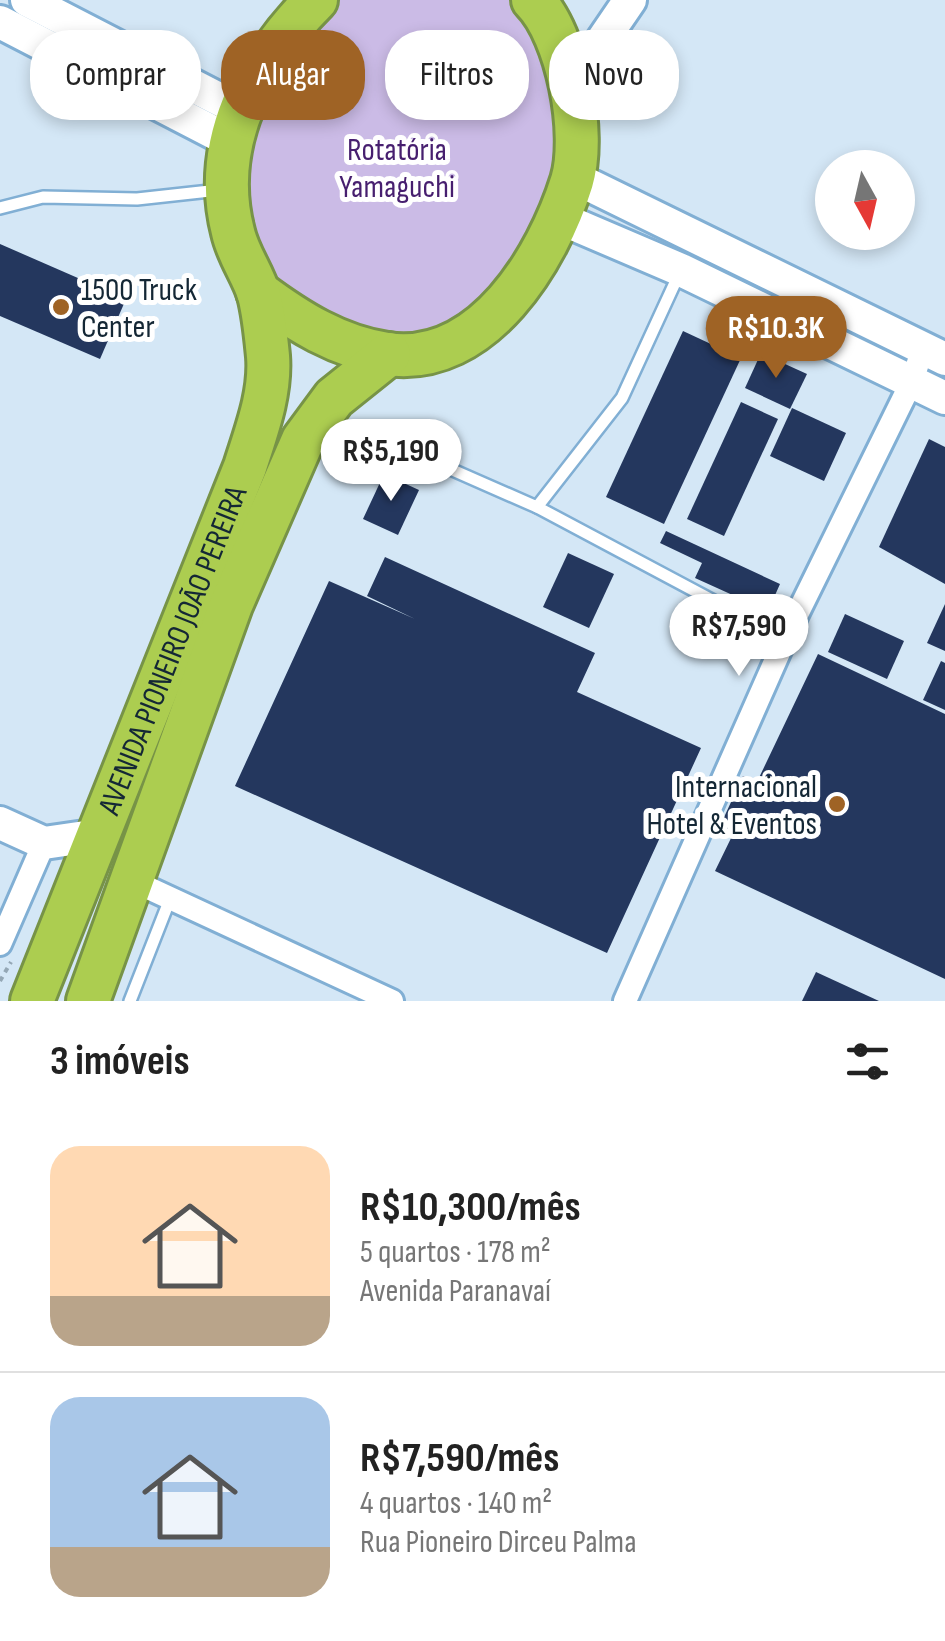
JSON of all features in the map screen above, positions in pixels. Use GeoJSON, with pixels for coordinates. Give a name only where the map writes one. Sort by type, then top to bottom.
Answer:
{"type":"FeatureCollection","features":[{"type":"Feature","properties":{"kind":"highway"},"geometry":{"type":"LineString","coordinates":[[316,0],[282,34],[235,125],[228,189],[232,230],[258,292],[301,324],[343,342],[389,354],[419,353],[459,340],[496,316],[535,263],[573,177],[571,120]]}},
{"type":"Feature","properties":{"kind":"highway"},"geometry":{"type":"LineString","coordinates":[[540,2],[554,30]]}},
{"type":"Feature","properties":{"kind":"highway","name":"AVENIDA PIONEIRO JOÃO PEREIRA"},"geometry":{"type":"LineString","coordinates":[[32,1001],[245,467],[264,408],[268,360],[258,292]]}},
{"type":"Feature","properties":{"kind":"highway","name":"AVENIDA PIONEIRO JOÃO PEREIRA"},"geometry":{"type":"LineString","coordinates":[[88,1001],[231,605],[303,440],[334,398],[389,354]]}},
{"type":"Feature","properties":{"kind":"street"},"geometry":{"type":"LineString","coordinates":[[27,0],[235,125]]}},
{"type":"Feature","properties":{"kind":"street"},"geometry":{"type":"LineString","coordinates":[[610,30],[630,0]]}},
{"type":"Feature","properties":{"kind":"street"},"geometry":{"type":"LineString","coordinates":[[0,22],[235,125]]}},
{"type":"Feature","properties":{"kind":"street"},"geometry":{"type":"LineString","coordinates":[[573,177],[934,354],[912,384],[785,639],[625,1001]]}},
{"type":"Feature","properties":{"kind":"street"},"geometry":{"type":"LineString","coordinates":[[557,216],[681,270],[945,398]]}},
{"type":"Feature","properties":{"kind":"street"},"geometry":{"type":"LineString","coordinates":[[0,824],[44,843],[99,835]]}},
{"type":"Feature","properties":{"kind":"street"},"geometry":{"type":"LineString","coordinates":[[0,944],[44,843]]}},
{"type":"Feature","properties":{"kind":"street"},"geometry":{"type":"LineString","coordinates":[[131,880],[392,1001]]}},
{"type":"Feature","properties":{"kind":"lane"},"geometry":{"type":"LineString","coordinates":[[0,208],[43,197],[137,198],[228,189]]}},
{"type":"Feature","properties":{"kind":"lane"},"geometry":{"type":"LineString","coordinates":[[537,508],[622,398],[681,270],[700,238]]}},
{"type":"Feature","properties":{"kind":"lane"},"geometry":{"type":"LineString","coordinates":[[448,468],[537,508],[785,639]]}},
{"type":"Feature","properties":{"kind":"lane"},"geometry":{"type":"LineString","coordinates":[[130,1001],[170,899]]}},
{"type":"Feature","properties":{"kind":"green space","name":"Rotatória Yamaguchi"},"geometry":{"type":"Polygon","coordinates":[[[316,0],[533,0],[549,51],[549,120],[571,120],[574,131],[496,316],[389,354],[244,268],[230,141],[243,120],[365,120],[365,30],[298,30],[316,0]]]}},
{"type":"Feature","properties":{"kind":"building","name":"1500 Truck Center"},"geometry":{"type":"Polygon","coordinates":[[[0,244],[126,299],[100,359],[0,316],[0,244]]]}},
{"type":"Feature","properties":{"kind":"building"},"geometry":{"type":"Polygon","coordinates":[[[683,331],[741,358],[664,524],[606,497],[683,331]]]}},
{"type":"Feature","properties":{"kind":"building"},"geometry":{"type":"Polygon","coordinates":[[[761,353],[807,374],[790,409],[745,388],[761,353]]]}},
{"type":"Feature","properties":{"kind":"building"},"geometry":{"type":"Polygon","coordinates":[[[741,402],[778,419],[724,536],[687,519],[741,402]]]}},
{"type":"Feature","properties":{"kind":"building"},"geometry":{"type":"Polygon","coordinates":[[[792,408],[846,433],[824,481],[770,456],[792,408]]]}},
{"type":"Feature","properties":{"kind":"building"},"geometry":{"type":"Polygon","coordinates":[[[929,439],[945,447],[945,584],[879,547],[929,439]]]}},
{"type":"Feature","properties":{"kind":"building"},"geometry":{"type":"Polygon","coordinates":[[[384,474],[419,490],[398,535],[363,519],[384,474]]]}},
{"type":"Feature","properties":{"kind":"building"},"geometry":{"type":"Polygon","coordinates":[[[666,531],[780,584],[768,611],[695,578],[702,563],[660,543],[666,531]]]}},
{"type":"Feature","properties":{"kind":"building"},"geometry":{"type":"Polygon","coordinates":[[[568,553],[614,574],[589,628],[543,607],[568,553]]]}},
{"type":"Feature","properties":{"kind":"building"},"geometry":{"type":"Polygon","coordinates":[[[385,557],[595,653],[577,692],[701,748],[607,953],[235,786],[329,581],[415,619],[367,596],[385,557]]]}},
{"type":"Feature","properties":{"kind":"building"},"geometry":{"type":"Polygon","coordinates":[[[945,604],[945,651],[927,643],[945,604]]]}},
{"type":"Feature","properties":{"kind":"building"},"geometry":{"type":"Polygon","coordinates":[[[845,614],[904,641],[887,679],[828,652],[845,614]]]}},
{"type":"Feature","properties":{"kind":"building","name":"Internacional Hotel & Eventos"},"geometry":{"type":"Polygon","coordinates":[[[818,654],[945,714],[945,979],[715,871],[734,832],[720,826],[743,776],[757,782],[818,654]]]}},
{"type":"Feature","properties":{"kind":"building"},"geometry":{"type":"Polygon","coordinates":[[[941,661],[945,663],[945,710],[923,700],[941,661]]]}},
{"type":"Feature","properties":{"kind":"building"},"geometry":{"type":"Polygon","coordinates":[[[816,972],[879,1001],[802,1001],[816,972]]]}},
{"type":"Feature","properties":{"kind":"place","name":"1500 Truck Center"},"geometry":{"type":"Point","coordinates":[61,307]}},
{"type":"Feature","properties":{"kind":"place","name":"Internacional Hotel & Eventos"},"geometry":{"type":"Point","coordinates":[837,804]}}]}
